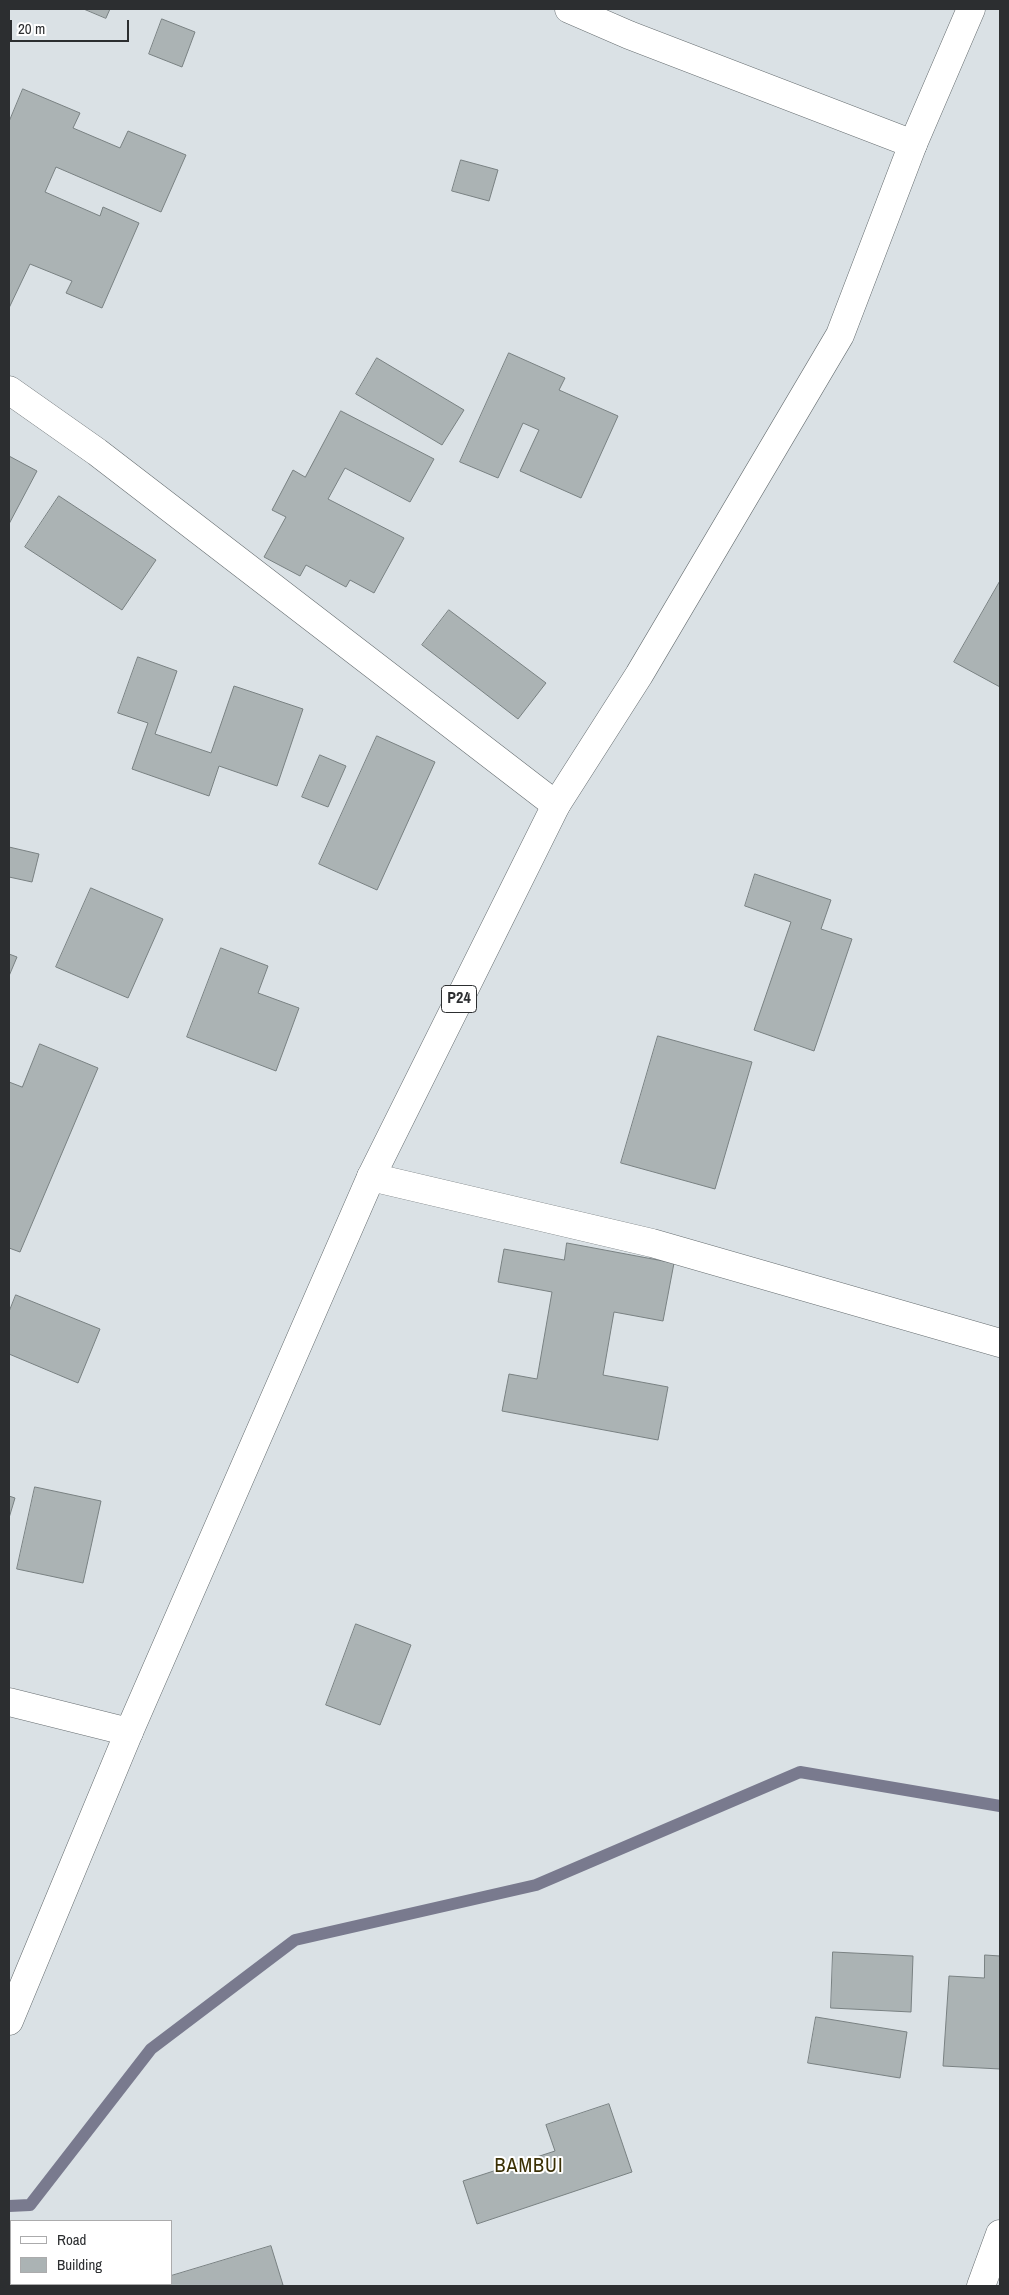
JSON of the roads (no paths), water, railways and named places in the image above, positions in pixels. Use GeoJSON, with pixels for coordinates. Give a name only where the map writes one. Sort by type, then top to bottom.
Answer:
{"type":"FeatureCollection","features":[{"type":"Feature","properties":{"kind":"main road"},"geometry":{"type":"LineString","coordinates":[[569,9],[629,35],[913,144]]}},
{"type":"Feature","properties":{"kind":"main road","name":"P24"},"geometry":{"type":"LineString","coordinates":[[9,2021],[128,1732],[370,1177],[556,805],[639,675],[840,334],[913,144],[971,9]]}},
{"type":"Feature","properties":{"kind":"main road"},"geometry":{"type":"LineString","coordinates":[[9,390],[97,452],[556,805]]}},
{"type":"Feature","properties":{"kind":"main road"},"geometry":{"type":"LineString","coordinates":[[370,1177],[652,1242],[1000,1343]]}},
{"type":"Feature","properties":{"kind":"main road"},"geometry":{"type":"LineString","coordinates":[[9,1702],[128,1732]]}},
{"type":"Feature","properties":{"kind":"main road"},"geometry":{"type":"LineString","coordinates":[[981,2286],[1000,2234]]}},
{"type":"Feature","properties":{"kind":"waterway"},"geometry":{"type":"LineString","coordinates":[[9,2206],[30,2205],[151,2049],[295,1940],[536,1885],[800,1772],[1000,1806]]}},
{"type":"Feature","properties":{"kind":"district","name":"BAMBUI"},"geometry":{"type":"Point","coordinates":[529,2167]}}]}
